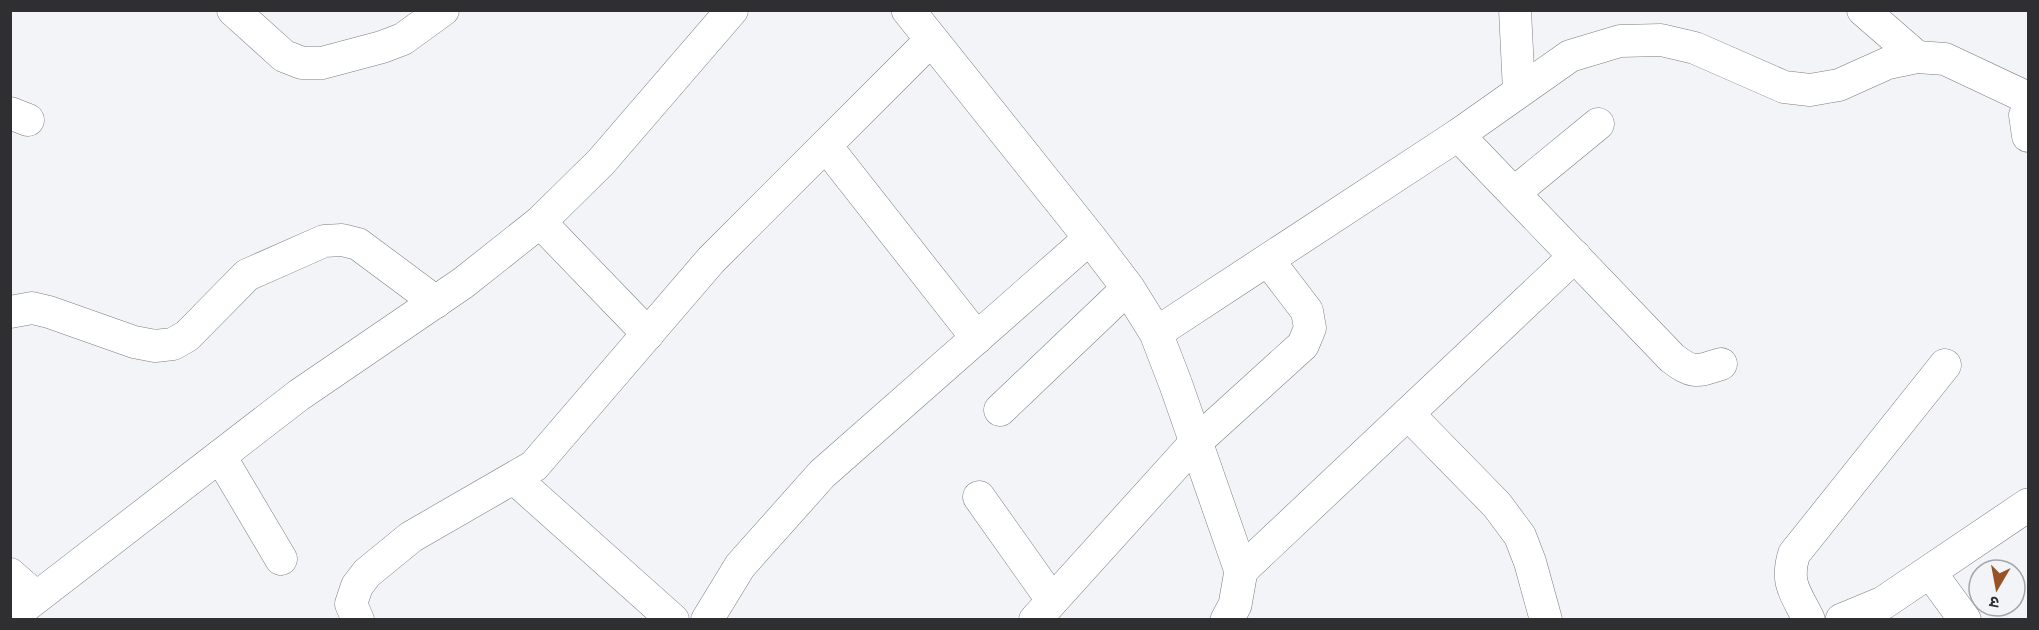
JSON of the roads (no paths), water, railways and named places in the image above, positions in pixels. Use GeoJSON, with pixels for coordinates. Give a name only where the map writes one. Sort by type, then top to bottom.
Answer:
{"type":"FeatureCollection","features":[{"type":"Feature","properties":{"kind":"street"},"geometry":{"type":"LineString","coordinates":[[233,10],[284,56],[302,63],[322,63],[403,39],[443,10]]}},
{"type":"Feature","properties":{"kind":"street"},"geometry":{"type":"LineString","coordinates":[[10,618],[299,395],[463,283],[540,222],[600,162],[732,10]]}},
{"type":"Feature","properties":{"kind":"street"},"geometry":{"type":"LineString","coordinates":[[908,10],[1090,238],[1128,288],[1156,333],[1241,571],[1234,605],[1227,620]]}},
{"type":"Feature","properties":{"kind":"street"},"geometry":{"type":"LineString","coordinates":[[1515,10],[1519,91]]}},
{"type":"Feature","properties":{"kind":"street"},"geometry":{"type":"LineString","coordinates":[[1863,10],[1917,57]]}},
{"type":"Feature","properties":{"kind":"street"},"geometry":{"type":"LineString","coordinates":[[358,620],[351,604],[357,586],[366,573],[411,537],[534,466],[741,228],[773,200],[931,40]]}},
{"type":"Feature","properties":{"kind":"street"},"geometry":{"type":"LineString","coordinates":[[1156,333],[1458,135],[1570,56],[1620,40],[1661,40],[1695,48],[1784,87],[1810,90],[1839,85],[1888,63],[1917,57],[1945,58],[2028,98]]}},
{"type":"Feature","properties":{"kind":"street"},"geometry":{"type":"LineString","coordinates":[[2028,108],[2025,115],[2028,136]]}},
{"type":"Feature","properties":{"kind":"street"},"geometry":{"type":"LineString","coordinates":[[1514,193],[1598,124]]}},
{"type":"Feature","properties":{"kind":"street"},"geometry":{"type":"LineString","coordinates":[[1458,135],[1671,358],[1687,369],[1700,370],[1721,364]]}},
{"type":"Feature","properties":{"kind":"street"},"geometry":{"type":"LineString","coordinates":[[825,146],[977,338]]}},
{"type":"Feature","properties":{"kind":"street"},"geometry":{"type":"LineString","coordinates":[[540,222],[648,334]]}},
{"type":"Feature","properties":{"kind":"street"},"geometry":{"type":"LineString","coordinates":[[707,620],[740,566],[822,474],[1090,238]]}},
{"type":"Feature","properties":{"kind":"street"},"geometry":{"type":"LineString","coordinates":[[10,312],[32,308],[134,342],[155,346],[173,344],[187,336],[247,275],[324,241],[342,240],[358,244],[436,302]]}},
{"type":"Feature","properties":{"kind":"street"},"geometry":{"type":"LineString","coordinates":[[1241,571],[1575,256]]}},
{"type":"Feature","properties":{"kind":"street"},"geometry":{"type":"LineString","coordinates":[[979,497],[1043,610],[1195,443],[1303,345],[1310,328],[1307,311],[1268,260]]}},
{"type":"Feature","properties":{"kind":"street"},"geometry":{"type":"LineString","coordinates":[[1000,410],[1128,288]]}},
{"type":"Feature","properties":{"kind":"street"},"geometry":{"type":"LineString","coordinates":[[1809,620],[1790,580],[1790,567],[1794,554],[1945,365]]}},
{"type":"Feature","properties":{"kind":"street"},"geometry":{"type":"LineString","coordinates":[[1408,414],[1497,506],[1520,536],[1530,562],[1546,620]]}},
{"type":"Feature","properties":{"kind":"street"},"geometry":{"type":"LineString","coordinates":[[220,456],[281,559]]}},
{"type":"Feature","properties":{"kind":"street"},"geometry":{"type":"LineString","coordinates":[[514,478],[673,620]]}},
{"type":"Feature","properties":{"kind":"street"},"geometry":{"type":"LineString","coordinates":[[1842,620],[1883,603],[2028,505]]}},
{"type":"Feature","properties":{"kind":"street"},"geometry":{"type":"LineString","coordinates":[[1930,572],[1965,620]]}},
{"type":"Feature","properties":{"kind":"street"},"geometry":{"type":"LineString","coordinates":[[10,574],[36,597]]}}]}
